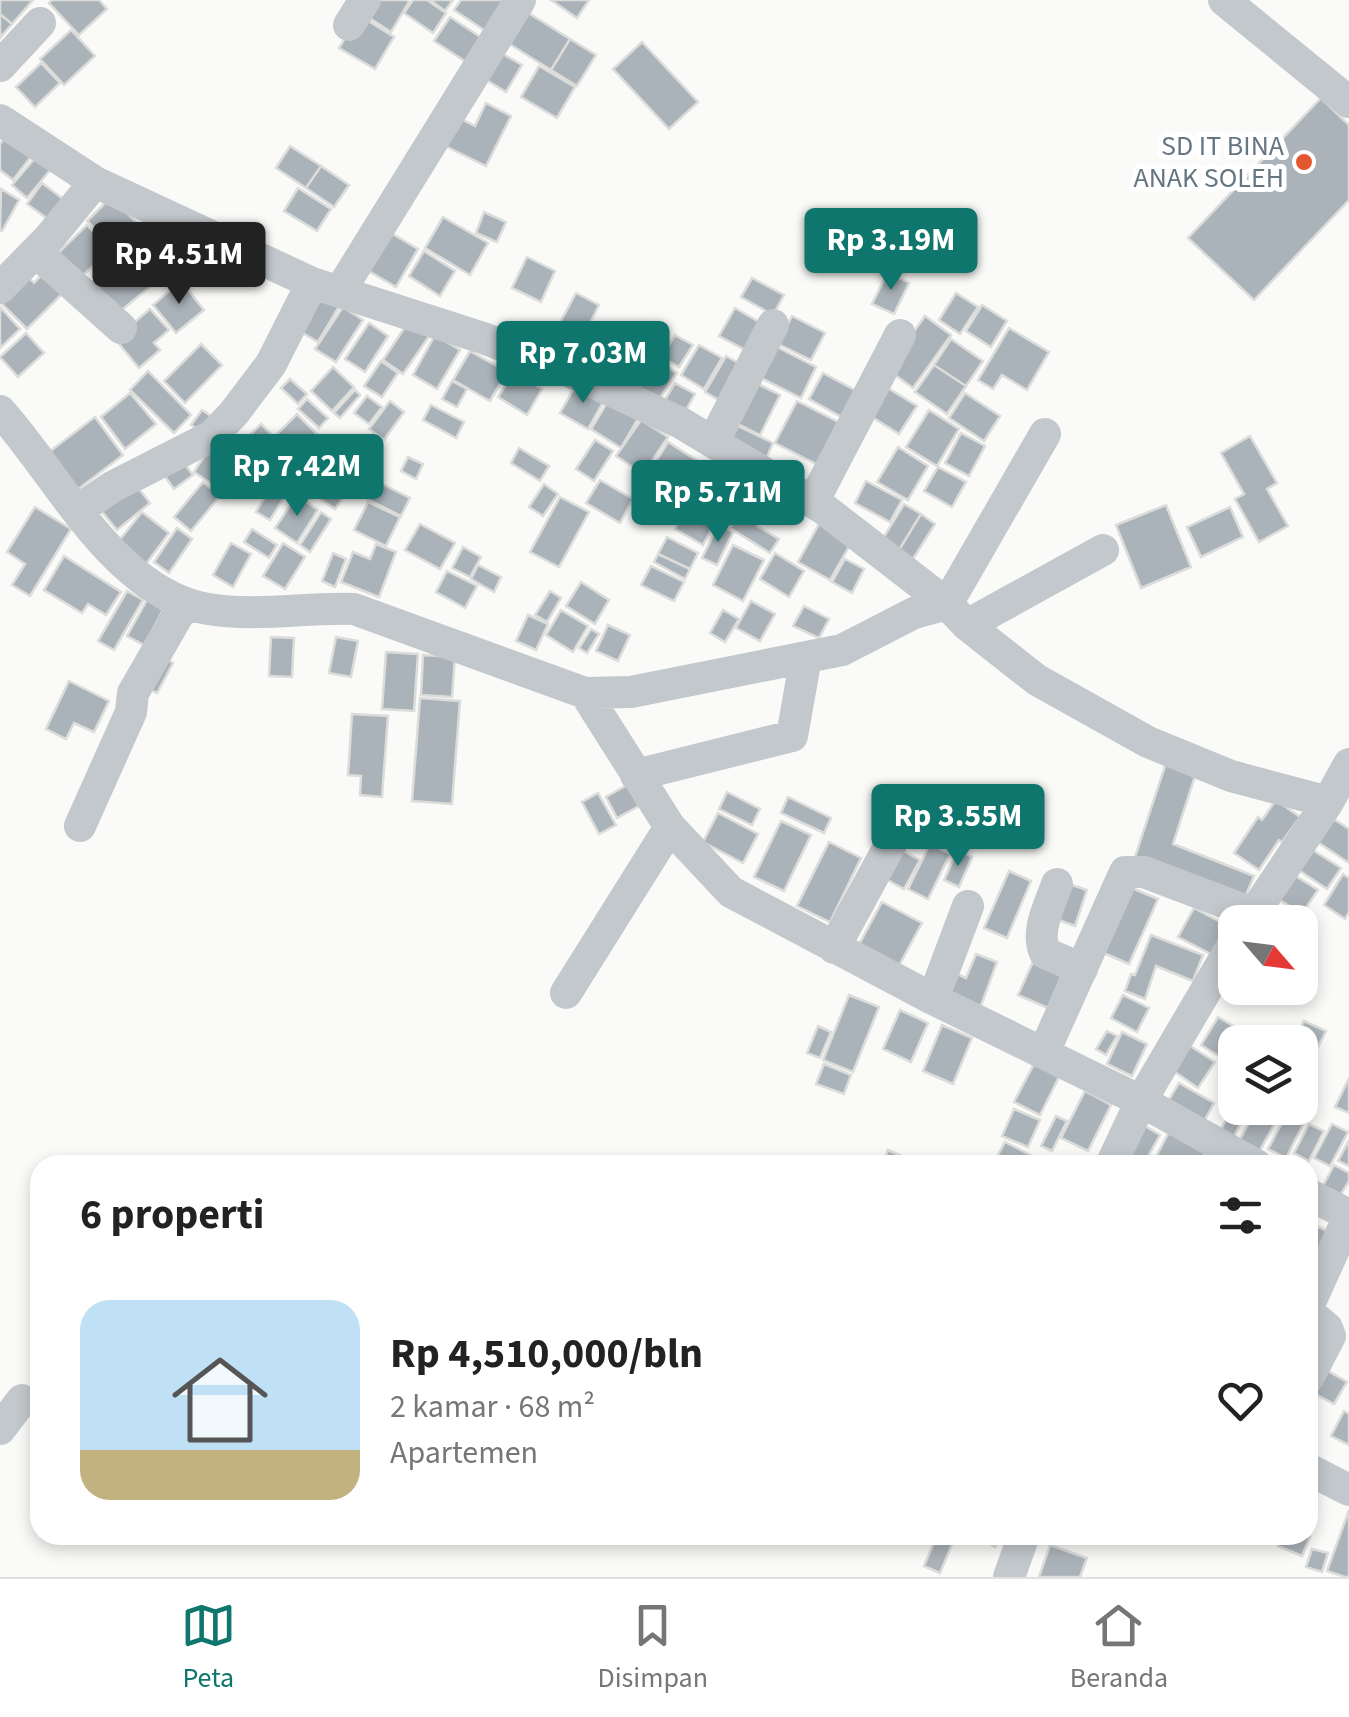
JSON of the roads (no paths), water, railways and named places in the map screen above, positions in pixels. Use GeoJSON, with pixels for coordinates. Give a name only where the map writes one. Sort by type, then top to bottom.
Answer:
{"type":"FeatureCollection","features":[{"type":"Feature","properties":{"kind":"street"},"geometry":{"type":"LineString","coordinates":[[78,510],[112,487],[212,436],[234,413],[326,287],[520,0]]}},
{"type":"Feature","properties":{"kind":"street"},"geometry":{"type":"LineString","coordinates":[[1224,0],[1349,102]]}},
{"type":"Feature","properties":{"kind":"street"},"geometry":{"type":"LineString","coordinates":[[0,66],[40,24]]}},
{"type":"Feature","properties":{"kind":"street"},"geometry":{"type":"LineString","coordinates":[[0,120],[95,182],[326,287],[562,368],[713,442],[813,502],[1037,680],[1148,742],[1232,776],[1328,802]]}},
{"type":"Feature","properties":{"kind":"street"},"geometry":{"type":"LineString","coordinates":[[0,288],[95,182]]}},
{"type":"Feature","properties":{"kind":"street"},"geometry":{"type":"LineString","coordinates":[[36,252],[122,328]]}},
{"type":"Feature","properties":{"kind":"street"},"geometry":{"type":"LineString","coordinates":[[713,442],[774,325]]}},
{"type":"Feature","properties":{"kind":"street"},"geometry":{"type":"LineString","coordinates":[[813,502],[900,335]]}},
{"type":"Feature","properties":{"kind":"street"},"geometry":{"type":"LineString","coordinates":[[0,411],[118,560],[185,603],[209,609],[284,614],[324,608],[354,609],[585,693],[631,692],[842,650],[914,613],[957,614],[1104,550]]}},
{"type":"Feature","properties":{"kind":"street"},"geometry":{"type":"LineString","coordinates":[[957,614],[1045,434]]}},
{"type":"Feature","properties":{"kind":"street"},"geometry":{"type":"LineString","coordinates":[[80,826],[130,715],[133,693],[185,603]]}},
{"type":"Feature","properties":{"kind":"street"},"geometry":{"type":"LineString","coordinates":[[636,775],[792,736],[806,657]]}},
{"type":"Feature","properties":{"kind":"street"},"geometry":{"type":"LineString","coordinates":[[585,693],[670,828],[731,892],[933,999],[1141,1101],[1238,1155]]}},
{"type":"Feature","properties":{"kind":"street"},"geometry":{"type":"LineString","coordinates":[[1261,905],[1349,764]]}},
{"type":"Feature","properties":{"kind":"street"},"geometry":{"type":"LineString","coordinates":[[566,993],[670,828]]}},
{"type":"Feature","properties":{"kind":"street"},"geometry":{"type":"LineString","coordinates":[[834,948],[895,836]]}},
{"type":"Feature","properties":{"kind":"street"},"geometry":{"type":"LineString","coordinates":[[1044,1052],[1125,872],[1144,872],[1221,905]]}},
{"type":"Feature","properties":{"kind":"street"},"geometry":{"type":"LineString","coordinates":[[1057,884],[1040,932],[1042,947],[1045,953],[1082,969]]}},
{"type":"Feature","properties":{"kind":"street"},"geometry":{"type":"LineString","coordinates":[[933,999],[968,906]]}},
{"type":"Feature","properties":{"kind":"street"},"geometry":{"type":"LineString","coordinates":[[1116,1155],[1141,1101],[1218,971]]}},
{"type":"Feature","properties":{"kind":"street"},"geometry":{"type":"LineString","coordinates":[[1318,1199],[1349,1216],[1318,1287]]}},
{"type":"Feature","properties":{"kind":"street"},"geometry":{"type":"LineString","coordinates":[[1318,1319],[1330,1336],[1318,1359]]}},
{"type":"Feature","properties":{"kind":"street"},"geometry":{"type":"LineString","coordinates":[[0,1429],[22,1400]]}},
{"type":"Feature","properties":{"kind":"street"},"geometry":{"type":"LineString","coordinates":[[1318,1474],[1349,1490]]}},
{"type":"Feature","properties":{"kind":"street"},"geometry":{"type":"LineString","coordinates":[[1008,1577],[1020,1545]]}},
{"type":"Feature","properties":{"kind":"place","name":"SD IT BINA ANAK SOLEH"},"geometry":{"type":"Point","coordinates":[1304,162]}}]}
